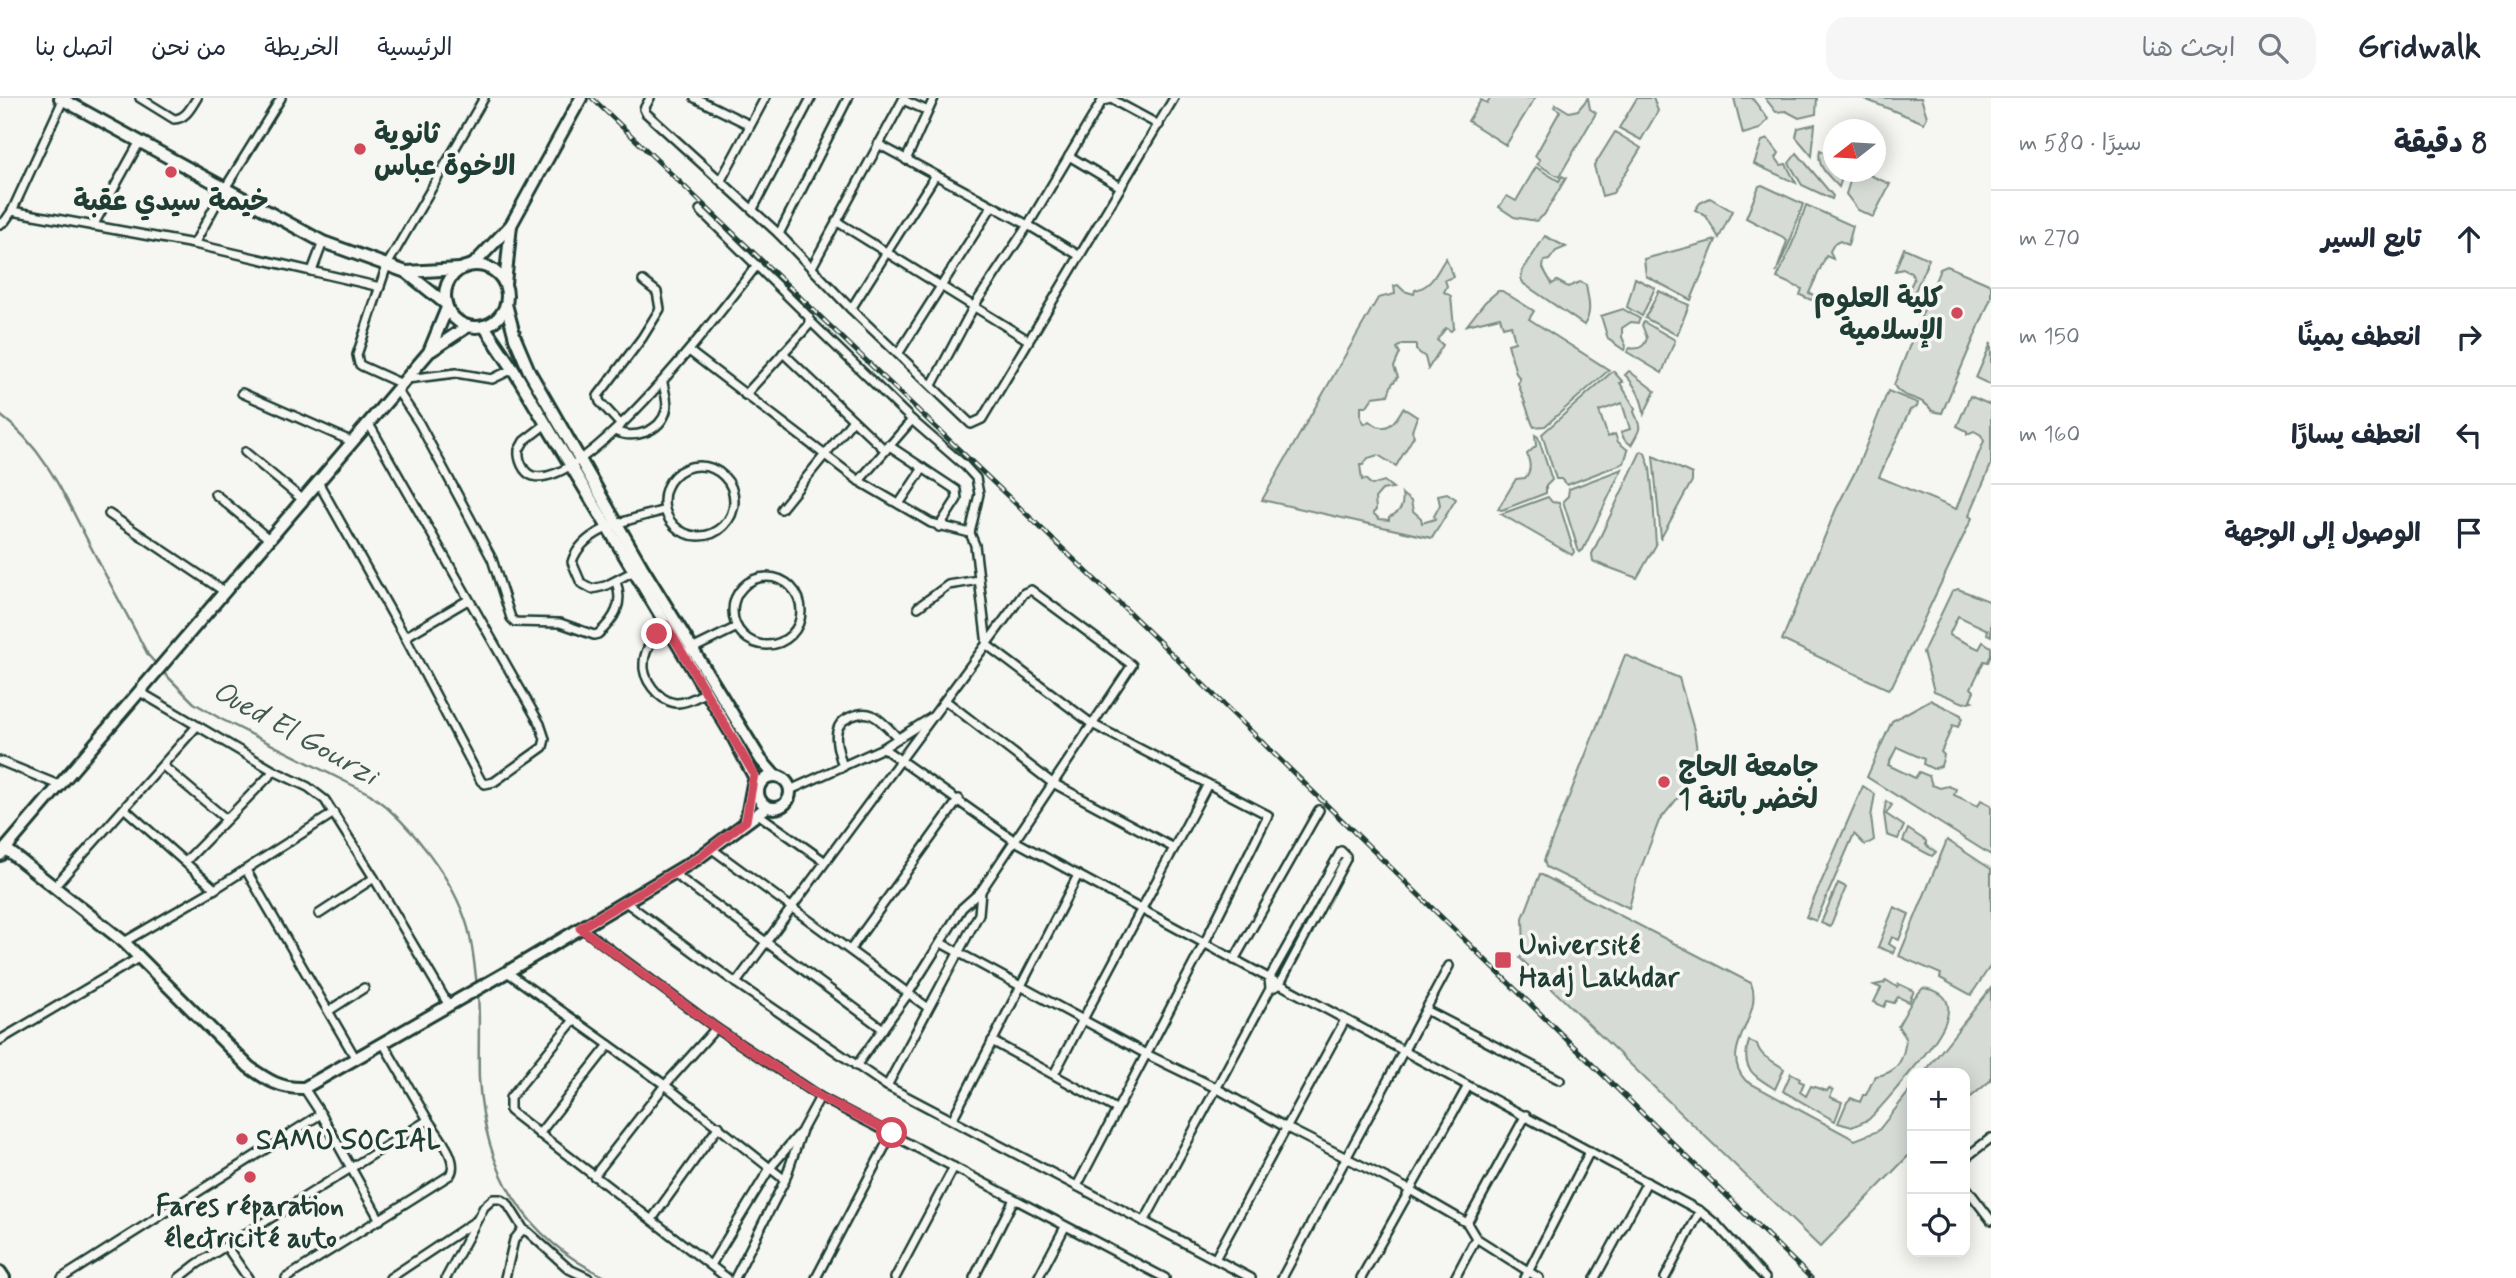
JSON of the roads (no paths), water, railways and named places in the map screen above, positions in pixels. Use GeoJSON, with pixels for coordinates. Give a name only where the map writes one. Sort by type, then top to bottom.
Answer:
{"type":"FeatureCollection","features":[{"type":"Feature","properties":{"kind":"street"},"geometry":{"type":"LineString","coordinates":[[140,98],[179,119],[197,98]]}},
{"type":"Feature","properties":{"kind":"street"},"geometry":{"type":"LineString","coordinates":[[194,244],[281,98]]}},
{"type":"Feature","properties":{"kind":"street"},"geometry":{"type":"LineString","coordinates":[[484,98],[387,265],[357,360],[362,366],[402,384],[456,373],[492,379],[513,369]]}},
{"type":"Feature","properties":{"kind":"street"},"geometry":{"type":"LineString","coordinates":[[473,265],[511,225],[581,98]]}},
{"type":"Feature","properties":{"kind":"street"},"geometry":{"type":"LineString","coordinates":[[650,98],[644,109],[646,113],[753,209],[851,309],[971,424],[982,419],[1174,98]]}},
{"type":"Feature","properties":{"kind":"street"},"geometry":{"type":"LineString","coordinates":[[695,98],[750,125]]}},
{"type":"Feature","properties":{"kind":"street"},"geometry":{"type":"LineString","coordinates":[[721,180],[765,98]]}},
{"type":"Feature","properties":{"kind":"street"},"geometry":{"type":"LineString","coordinates":[[753,209],[811,98]]}},
{"type":"Feature","properties":{"kind":"street"},"geometry":{"type":"LineString","coordinates":[[779,234],[848,98]]}},
{"type":"Feature","properties":{"kind":"street"},"geometry":{"type":"LineString","coordinates":[[906,160],[934,98]]}},
{"type":"Feature","properties":{"kind":"street"},"geometry":{"type":"LineString","coordinates":[[0,223],[12,211],[61,99],[323,242],[406,272],[447,306],[460,322],[468,326],[484,326],[494,321],[502,314],[506,304]]}},
{"type":"Feature","properties":{"kind":"street"},"geometry":{"type":"LineString","coordinates":[[812,267],[904,99],[928,111]]}},
{"type":"Feature","properties":{"kind":"street"},"geometry":{"type":"LineString","coordinates":[[932,385],[974,306],[1028,225],[1102,102],[1107,99],[1159,125]]}},
{"type":"Feature","properties":{"kind":"street"},"geometry":{"type":"LineString","coordinates":[[93,226],[139,143]]}},
{"type":"Feature","properties":{"kind":"street"},"geometry":{"type":"LineString","coordinates":[[878,144],[1080,256]]}},
{"type":"Feature","properties":{"kind":"street"},"geometry":{"type":"LineString","coordinates":[[1069,156],[1121,187]]}},
{"type":"Feature","properties":{"kind":"street"},"geometry":{"type":"LineString","coordinates":[[851,309],[935,176]]}},
{"type":"Feature","properties":{"kind":"street"},"geometry":{"type":"LineString","coordinates":[[898,354],[992,206]]}},
{"type":"Feature","properties":{"kind":"street"},"geometry":{"type":"LineString","coordinates":[[700,210],[809,317],[810,321],[976,478],[979,494],[970,533]]}},
{"type":"Feature","properties":{"kind":"street"},"geometry":{"type":"LineString","coordinates":[[12,211],[194,244],[380,287]]}},
{"type":"Feature","properties":{"kind":"street"},"geometry":{"type":"LineString","coordinates":[[836,221],[1028,340]]}},
{"type":"Feature","properties":{"kind":"street"},"geometry":{"type":"LineString","coordinates":[[468,326],[429,352],[3,852],[55,886],[124,942],[249,1067],[270,1082],[293,1089],[304,1088],[356,1059],[673,873],[712,849],[762,810],[785,804],[790,790],[786,782],[775,776],[761,760],[688,651],[574,461],[524,360],[511,327],[506,304],[505,284],[511,225]]}},
{"type":"Feature","properties":{"kind":"street"},"geometry":{"type":"LineString","coordinates":[[312,271],[323,242]]}},
{"type":"Feature","properties":{"kind":"street"},"geometry":{"type":"LineString","coordinates":[[406,272],[460,269],[473,265],[486,267],[497,273],[505,284]]}},
{"type":"Feature","properties":{"kind":"street"},"geometry":{"type":"LineString","coordinates":[[545,424],[520,445],[518,455],[524,470],[531,475],[543,477],[574,461],[618,428],[663,383],[757,265]]}},
{"type":"Feature","properties":{"kind":"street"},"geometry":{"type":"LineString","coordinates":[[429,352],[447,306],[445,296],[449,281],[460,269]]}},
{"type":"Feature","properties":{"kind":"street"},"geometry":{"type":"LineString","coordinates":[[643,281],[657,292],[660,309],[598,396],[623,435],[635,435],[651,430],[667,409],[663,383]]}},
{"type":"Feature","properties":{"kind":"street"},"geometry":{"type":"LineString","coordinates":[[745,395],[810,321]]}},
{"type":"Feature","properties":{"kind":"street"},"geometry":{"type":"LineString","coordinates":[[484,326],[545,424],[574,461]]}},
{"type":"Feature","properties":{"kind":"street"},"geometry":{"type":"LineString","coordinates":[[689,351],[859,481],[939,527],[966,530],[970,533],[975,545],[987,645],[1091,724],[1268,815],[1204,944],[1077,1186]]}},
{"type":"Feature","properties":{"kind":"street"},"geometry":{"type":"LineString","coordinates":[[783,353],[853,420],[886,447],[956,490],[957,494],[939,527]]}},
{"type":"Feature","properties":{"kind":"street"},"geometry":{"type":"LineString","coordinates":[[402,384],[419,423],[492,559],[511,618],[516,622],[560,623],[598,634],[620,604],[620,592],[616,582]]}},
{"type":"Feature","properties":{"kind":"street"},"geometry":{"type":"LineString","coordinates":[[242,393],[353,442]]}},
{"type":"Feature","properties":{"kind":"street"},"geometry":{"type":"LineString","coordinates":[[781,509],[853,420]]}},
{"type":"Feature","properties":{"kind":"street"},"geometry":{"type":"LineString","coordinates":[[859,481],[912,420]]}},
{"type":"Feature","properties":{"kind":"street"},"geometry":{"type":"LineString","coordinates":[[318,482],[405,637],[481,781],[485,784],[494,782],[540,750],[545,739],[540,724],[369,424]]}},
{"type":"Feature","properties":{"kind":"street"},"geometry":{"type":"LineString","coordinates":[[245,452],[303,500]]}},
{"type":"Feature","properties":{"kind":"street"},"geometry":{"type":"LineString","coordinates":[[700,466],[715,470],[726,479],[733,492],[732,513],[724,526],[712,534],[697,536],[683,533],[672,524],[665,510],[664,496],[669,482],[686,468],[700,466]]}},
{"type":"Feature","properties":{"kind":"street"},"geometry":{"type":"LineString","coordinates":[[899,504],[923,468]]}},
{"type":"Feature","properties":{"kind":"street"},"geometry":{"type":"LineString","coordinates":[[215,494],[270,540]]}},
{"type":"Feature","properties":{"kind":"street"},"geometry":{"type":"LineString","coordinates":[[638,569],[597,589],[586,587],[572,567],[573,557],[581,544],[612,526],[665,510]]}},
{"type":"Feature","properties":{"kind":"street"},"geometry":{"type":"LineString","coordinates":[[109,514],[225,592]]}},
{"type":"Feature","properties":{"kind":"street"},"geometry":{"type":"LineString","coordinates":[[638,569],[666,625],[688,651],[706,692],[754,774],[759,786],[762,810],[824,861]]}},
{"type":"Feature","properties":{"kind":"street"},"geometry":{"type":"LineString","coordinates":[[768,577],[782,581],[797,596],[801,609],[799,623],[791,635],[780,643],[766,645],[752,642],[737,627],[733,613],[735,599],[743,587],[754,579],[768,577]]}},
{"type":"Feature","properties":{"kind":"street"},"geometry":{"type":"LineString","coordinates":[[918,607],[948,585],[979,580]]}},
{"type":"Feature","properties":{"kind":"street"},"geometry":{"type":"LineString","coordinates":[[736,983],[1024,593],[1031,590],[1132,665],[1051,782],[981,891],[962,908],[908,994],[856,1066]]}},
{"type":"Feature","properties":{"kind":"street"},"geometry":{"type":"LineString","coordinates":[[405,637],[468,600]]}},
{"type":"Feature","properties":{"kind":"street"},"geometry":{"type":"LineString","coordinates":[[666,625],[653,639],[644,661],[651,687],[671,702],[677,703],[706,692]]}},
{"type":"Feature","properties":{"kind":"street"},"geometry":{"type":"LineString","coordinates":[[688,651],[737,627]]}},
{"type":"Feature","properties":{"kind":"street"},"geometry":{"type":"LineString","coordinates":[[140,692],[274,771],[319,794],[334,813],[374,878],[448,1004]]}},
{"type":"Feature","properties":{"kind":"street"},"geometry":{"type":"LineString","coordinates":[[946,701],[1051,782],[1174,848]]}},
{"type":"Feature","properties":{"kind":"street"},"geometry":{"type":"LineString","coordinates":[[843,767],[835,737],[844,720],[863,713],[873,715],[898,738]]}},
{"type":"Feature","properties":{"kind":"street"},"geometry":{"type":"LineString","coordinates":[[790,790],[883,748],[934,716]]}},
{"type":"Feature","properties":{"kind":"street"},"geometry":{"type":"LineString","coordinates":[[55,886],[197,726]]}},
{"type":"Feature","properties":{"kind":"street"},"geometry":{"type":"LineString","coordinates":[[883,748],[1015,841],[1700,1211],[1717,1225],[1765,1278]]}},
{"type":"Feature","properties":{"kind":"street"},"geometry":{"type":"LineString","coordinates":[[0,761],[61,786]]}},
{"type":"Feature","properties":{"kind":"street"},"geometry":{"type":"LineString","coordinates":[[163,766],[226,819]]}},
{"type":"Feature","properties":{"kind":"street"},"geometry":{"type":"LineString","coordinates":[[186,861],[274,771]]}},
{"type":"Feature","properties":{"kind":"street"},"geometry":{"type":"LineString","coordinates":[[746,821],[754,774]]}},
{"type":"Feature","properties":{"kind":"street"},"geometry":{"type":"LineString","coordinates":[[759,786],[766,779],[775,776]]}},
{"type":"Feature","properties":{"kind":"street"},"geometry":{"type":"LineString","coordinates":[[1054,1074],[1208,784]]}},
{"type":"Feature","properties":{"kind":"street"},"geometry":{"type":"LineString","coordinates":[[850,950],[959,799]]}},
{"type":"Feature","properties":{"kind":"street"},"geometry":{"type":"LineString","coordinates":[[125,809],[215,889]]}},
{"type":"Feature","properties":{"kind":"street"},"geometry":{"type":"LineString","coordinates":[[1234,960],[1319,810]]}},
{"type":"Feature","properties":{"kind":"street"},"geometry":{"type":"LineString","coordinates":[[124,942],[246,870],[334,813]]}},
{"type":"Feature","properties":{"kind":"street"},"geometry":{"type":"LineString","coordinates":[[712,849],[927,1007]]}},
{"type":"Feature","properties":{"kind":"street"},"geometry":{"type":"LineString","coordinates":[[1144,1222],[1270,989],[1269,979],[1341,851],[1346,859],[1279,985],[1270,989]]}},
{"type":"Feature","properties":{"kind":"street"},"geometry":{"type":"LineString","coordinates":[[246,870],[330,1010],[356,1059]]}},
{"type":"Feature","properties":{"kind":"street"},"geometry":{"type":"LineString","coordinates":[[673,873],[883,1029]]}},
{"type":"Feature","properties":{"kind":"street"},"geometry":{"type":"LineString","coordinates":[[952,1120],[1077,875]]}},
{"type":"Feature","properties":{"kind":"street"},"geometry":{"type":"LineString","coordinates":[[319,914],[374,878]]}},
{"type":"Feature","properties":{"kind":"street"},"geometry":{"type":"LineString","coordinates":[[887,1086],[979,914],[981,891]]}},
{"type":"Feature","properties":{"kind":"street"},"geometry":{"type":"LineString","coordinates":[[624,901],[736,983],[887,1086],[1251,1278]]}},
{"type":"Feature","properties":{"kind":"street"},"geometry":{"type":"LineString","coordinates":[[580,928],[716,1028],[820,1097],[1165,1278]]}},
{"type":"Feature","properties":{"kind":"street"},"geometry":{"type":"LineString","coordinates":[[941,943],[1146,1054],[1410,1190],[1468,1223],[1476,1238],[1526,1275],[1539,1278]]}},
{"type":"Feature","properties":{"kind":"street"},"geometry":{"type":"LineString","coordinates":[[0,1040],[140,957]]}},
{"type":"Feature","properties":{"kind":"street"},"geometry":{"type":"LineString","coordinates":[[1282,1278],[1449,966]]}},
{"type":"Feature","properties":{"kind":"street"},"geometry":{"type":"LineString","coordinates":[[507,972],[665,1085],[785,1180]]}},
{"type":"Feature","properties":{"kind":"street"},"geometry":{"type":"LineString","coordinates":[[330,1010],[364,988]]}},
{"type":"Feature","properties":{"kind":"street"},"geometry":{"type":"LineString","coordinates":[[1426,1010],[1560,1080]]}},
{"type":"Feature","properties":{"kind":"street"},"geometry":{"type":"LineString","coordinates":[[573,1020],[510,1098],[509,1105],[513,1115],[727,1278]]}},
{"type":"Feature","properties":{"kind":"street"},"geometry":{"type":"LineString","coordinates":[[1215,1259],[1345,1020]]}},
{"type":"Feature","properties":{"kind":"street"},"geometry":{"type":"LineString","coordinates":[[594,1176],[665,1085],[716,1028]]}},
{"type":"Feature","properties":{"kind":"street"},"geometry":{"type":"LineString","coordinates":[[992,1041],[1116,1109]]}},
{"type":"Feature","properties":{"kind":"street"},"geometry":{"type":"LineString","coordinates":[[287,1278],[452,1173],[453,1162],[383,1043]]}},
{"type":"Feature","properties":{"kind":"street"},"geometry":{"type":"LineString","coordinates":[[539,1134],[609,1045]]}},
{"type":"Feature","properties":{"kind":"street"},"geometry":{"type":"LineString","coordinates":[[1361,1278],[1468,1086]]}},
{"type":"Feature","properties":{"kind":"street"},"geometry":{"type":"LineString","coordinates":[[304,1088],[380,1220]]}},
{"type":"Feature","properties":{"kind":"street"},"geometry":{"type":"LineString","coordinates":[[735,1278],[785,1180],[802,1130],[820,1097]]}},
{"type":"Feature","properties":{"kind":"street"},"geometry":{"type":"LineString","coordinates":[[62,1278],[321,1114]]}},
{"type":"Feature","properties":{"kind":"street"},"geometry":{"type":"LineString","coordinates":[[1468,1223],[1526,1115]]}},
{"type":"Feature","properties":{"kind":"street"},"geometry":{"type":"LineString","coordinates":[[179,1278],[428,1120]]}},
{"type":"Feature","properties":{"kind":"street"},"geometry":{"type":"LineString","coordinates":[[652,1219],[719,1126]]}},
{"type":"Feature","properties":{"kind":"street"},"geometry":{"type":"LineString","coordinates":[[711,1265],[770,1168],[802,1130]]}},
{"type":"Feature","properties":{"kind":"street"},"geometry":{"type":"LineString","coordinates":[[816,1278],[892,1133]]}},
{"type":"Feature","properties":{"kind":"street"},"geometry":{"type":"LineString","coordinates":[[1970,1154],[1991,1138]]}},
{"type":"Feature","properties":{"kind":"street"},"geometry":{"type":"LineString","coordinates":[[1526,1275],[1590,1152]]}},
{"type":"Feature","properties":{"kind":"street"},"geometry":{"type":"LineString","coordinates":[[895,1278],[954,1167]]}},
{"type":"Feature","properties":{"kind":"street"},"geometry":{"type":"LineString","coordinates":[[1595,1278],[1647,1182]]}},
{"type":"Feature","properties":{"kind":"street"},"geometry":{"type":"LineString","coordinates":[[1970,1193],[1991,1220]]}},
{"type":"Feature","properties":{"kind":"street"},"geometry":{"type":"LineString","coordinates":[[446,1278],[476,1221],[490,1201],[500,1199],[507,1203],[524,1230],[569,1269],[588,1278]]}},
{"type":"Feature","properties":{"kind":"street"},"geometry":{"type":"LineString","coordinates":[[974,1278],[1014,1199]]}},
{"type":"Feature","properties":{"kind":"street"},"geometry":{"type":"LineString","coordinates":[[1676,1278],[1666,1276],[1700,1211]]}},
{"type":"Feature","properties":{"kind":"street"},"geometry":{"type":"LineString","coordinates":[[390,1278],[476,1221]]}},
{"type":"Feature","properties":{"kind":"street"},"geometry":{"type":"LineString","coordinates":[[1038,1278],[1065,1227]]}},
{"type":"Feature","properties":{"kind":"street"},"geometry":{"type":"LineString","coordinates":[[505,1278],[514,1240],[519,1231],[524,1230]]}},
{"type":"Feature","properties":{"kind":"street"},"geometry":{"type":"LineString","coordinates":[[1455,1278],[1476,1238]]}},
{"type":"Feature","properties":{"kind":"street"},"geometry":{"type":"LineString","coordinates":[[226,1246],[248,1278]]}},
{"type":"Feature","properties":{"kind":"street"},"geometry":{"type":"LineString","coordinates":[[566,1278],[569,1269]]}},
{"type":"Feature","properties":{"kind":"street"},"geometry":{"type":"LineString","coordinates":[[0,1272],[1,1278]]}},
{"type":"Feature","properties":{"kind":"waterway","name":"Oued El Gourzi"},"geometry":{"type":"LineString","coordinates":[[0,415],[30,444],[54,477],[148,655],[157,665]]}},
{"type":"Feature","properties":{"kind":"waterway","name":"Oued El Gourzi"},"geometry":{"type":"LineString","coordinates":[[161,670],[194,703],[370,794],[401,821],[429,854],[453,891],[468,928],[477,987]]}},
{"type":"Feature","properties":{"kind":"waterway","name":"Oued El Gourzi"},"geometry":{"type":"LineString","coordinates":[[478,993],[479,1079],[483,1112],[500,1172],[513,1198],[552,1243],[607,1278]]}},
{"type":"Feature","properties":{"kind":"railway"},"geometry":{"type":"LineString","coordinates":[[592,98],[1135,618],[1811,1278]]}},
{"type":"Feature","properties":{"kind":"place","name":"ثانوية الاخوة عباس"},"geometry":{"type":"Point","coordinates":[360,149]}},
{"type":"Feature","properties":{"kind":"place","name":"خيمة سيدي عقبة"},"geometry":{"type":"Point","coordinates":[171,172]}},
{"type":"Feature","properties":{"kind":"place","name":"كلية العلوم الإسلامية"},"geometry":{"type":"Point","coordinates":[1957,313]}},
{"type":"Feature","properties":{"kind":"place","name":"جامعة الحاج لخضر باتنة 1"},"geometry":{"type":"Point","coordinates":[1664,782]}},
{"type":"Feature","properties":{"kind":"place","name":"Université Hadj Lakhdar"},"geometry":{"type":"Point","coordinates":[1503,960]}},
{"type":"Feature","properties":{"kind":"place","name":"SAMU SOCIAL"},"geometry":{"type":"Point","coordinates":[242,1139]}},
{"type":"Feature","properties":{"kind":"place","name":"Fares réparation électricité auto"},"geometry":{"type":"Point","coordinates":[250,1177]}}]}
